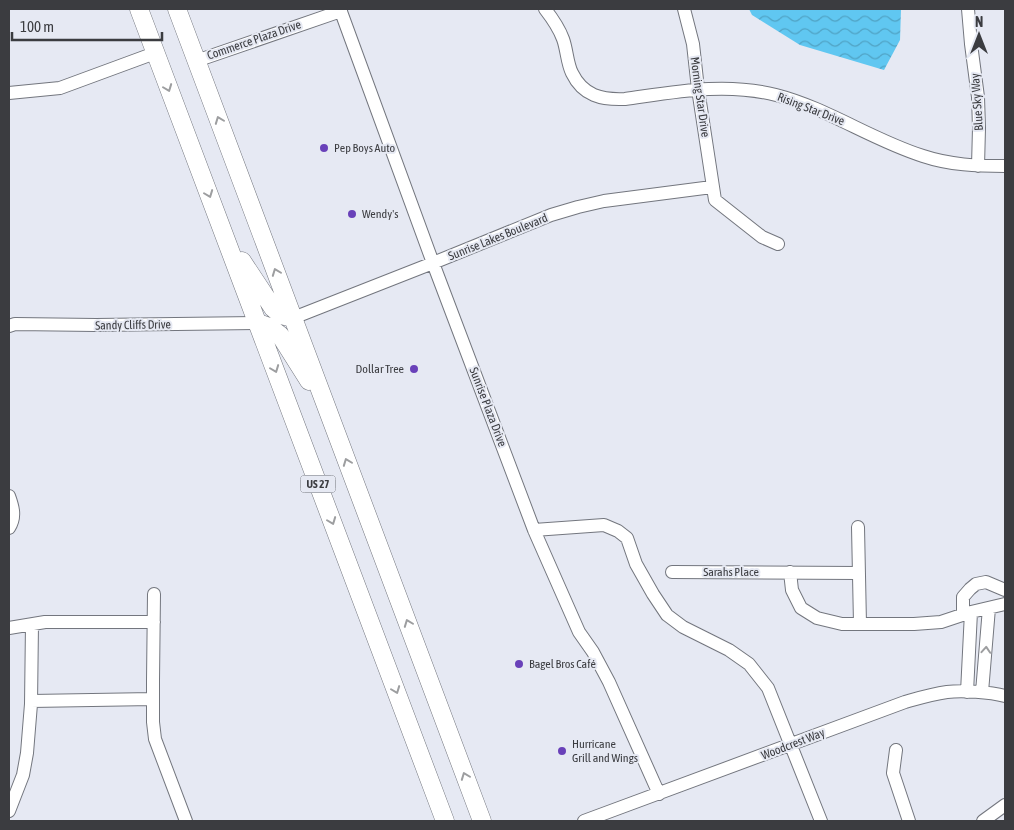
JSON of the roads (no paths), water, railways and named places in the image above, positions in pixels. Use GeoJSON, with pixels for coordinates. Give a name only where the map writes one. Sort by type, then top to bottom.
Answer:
{"type":"FeatureCollection","features":[{"type":"Feature","properties":{"kind":"highway","name":"US 27"},"geometry":{"type":"LineString","coordinates":[[139,9],[445,821]]}},
{"type":"Feature","properties":{"kind":"highway","name":"US 27"},"geometry":{"type":"LineString","coordinates":[[177,9],[482,821]]}},
{"type":"Feature","properties":{"kind":"highway"},"geometry":{"type":"LineString","coordinates":[[222,230],[273,308],[281,315],[293,318]]}},
{"type":"Feature","properties":{"kind":"highway"},"geometry":{"type":"LineString","coordinates":[[258,324],[269,327],[280,335],[329,413]]}},
{"type":"Feature","properties":{"kind":"street","name":"Rising Star Drive"},"geometry":{"type":"LineString","coordinates":[[545,9],[559,30],[572,74],[584,89],[592,95],[614,100],[716,88],[738,89],[780,96],[811,107],[922,156],[945,162],[978,166],[1005,166]]}},
{"type":"Feature","properties":{"kind":"street","name":"Morning Star Drive"},"geometry":{"type":"LineString","coordinates":[[684,9],[692,44],[712,187]]}},
{"type":"Feature","properties":{"kind":"street","name":"Blue Sky Way"},"geometry":{"type":"LineString","coordinates":[[968,9],[978,87],[978,166]]}},
{"type":"Feature","properties":{"kind":"street","name":"Commerce Plaza Drive"},"geometry":{"type":"LineString","coordinates":[[196,61],[341,10]]}},
{"type":"Feature","properties":{"kind":"street","name":"Sunrise Plaza Drive"},"geometry":{"type":"LineString","coordinates":[[341,10],[433,263],[534,530],[579,632],[593,652],[609,682],[659,794]]}},
{"type":"Feature","properties":{"kind":"street"},"geometry":{"type":"LineString","coordinates":[[9,93],[60,88],[155,52]]}},
{"type":"Feature","properties":{"kind":"street"},"geometry":{"type":"LineString","coordinates":[[712,187],[714,200],[762,237],[778,244]]}},
{"type":"Feature","properties":{"kind":"street","name":"Sunrise Lakes Boulevard"},"geometry":{"type":"LineString","coordinates":[[293,318],[552,215],[604,201],[712,187]]}},
{"type":"Feature","properties":{"kind":"street","name":"Sandy Cliffs Drive"},"geometry":{"type":"LineString","coordinates":[[9,326],[15,324],[258,324]]}},
{"type":"Feature","properties":{"kind":"street"},"geometry":{"type":"LineString","coordinates":[[9,496],[14,509],[12,523],[9,528]]}},
{"type":"Feature","properties":{"kind":"street"},"geometry":{"type":"LineString","coordinates":[[534,530],[604,525],[618,531],[627,538],[636,564],[652,594],[667,615],[683,627],[728,650],[749,664],[768,688],[821,821]]}},
{"type":"Feature","properties":{"kind":"street"},"geometry":{"type":"LineString","coordinates":[[858,527],[860,624]]}},
{"type":"Feature","properties":{"kind":"street","name":"Sarahs Place"},"geometry":{"type":"LineString","coordinates":[[672,572],[859,572]]}},
{"type":"Feature","properties":{"kind":"street"},"geometry":{"type":"LineString","coordinates":[[790,572],[792,590],[801,608],[817,618],[842,624],[941,622],[1005,604]]}},
{"type":"Feature","properties":{"kind":"street"},"geometry":{"type":"LineString","coordinates":[[967,692],[967,614],[963,597],[976,584],[986,582],[1005,590]]}},
{"type":"Feature","properties":{"kind":"street"},"geometry":{"type":"LineString","coordinates":[[154,594],[153,722],[155,739],[186,821]]}},
{"type":"Feature","properties":{"kind":"street"},"geometry":{"type":"LineString","coordinates":[[982,692],[989,608]]}},
{"type":"Feature","properties":{"kind":"street"},"geometry":{"type":"LineString","coordinates":[[9,628],[45,622],[154,622]]}},
{"type":"Feature","properties":{"kind":"street"},"geometry":{"type":"LineString","coordinates":[[9,811],[23,775],[27,753],[31,701],[32,624]]}},
{"type":"Feature","properties":{"kind":"street","name":"Woodcrest Way"},"geometry":{"type":"LineString","coordinates":[[584,821],[905,702],[949,692],[982,692],[1005,696]]}},
{"type":"Feature","properties":{"kind":"street"},"geometry":{"type":"LineString","coordinates":[[31,701],[153,699]]}},
{"type":"Feature","properties":{"kind":"street"},"geometry":{"type":"LineString","coordinates":[[896,750],[893,773],[909,821]]}},
{"type":"Feature","properties":{"kind":"street"},"geometry":{"type":"LineString","coordinates":[[983,821],[1005,805]]}},
{"type":"Feature","properties":{"kind":"water"},"geometry":{"type":"Polygon","coordinates":[[[749,9],[901,9],[900,40],[884,70],[800,45],[752,15],[749,9]]]}},
{"type":"Feature","properties":{"kind":"place","name":"Pep Boys Auto"},"geometry":{"type":"Point","coordinates":[324,148]}},
{"type":"Feature","properties":{"kind":"place","name":"Wendy's"},"geometry":{"type":"Point","coordinates":[352,214]}},
{"type":"Feature","properties":{"kind":"place","name":"Dollar Tree"},"geometry":{"type":"Point","coordinates":[414,369]}},
{"type":"Feature","properties":{"kind":"place","name":"Bagel Bros Café"},"geometry":{"type":"Point","coordinates":[519,664]}},
{"type":"Feature","properties":{"kind":"place","name":"Hurricane Grill and Wings"},"geometry":{"type":"Point","coordinates":[562,751]}}]}
